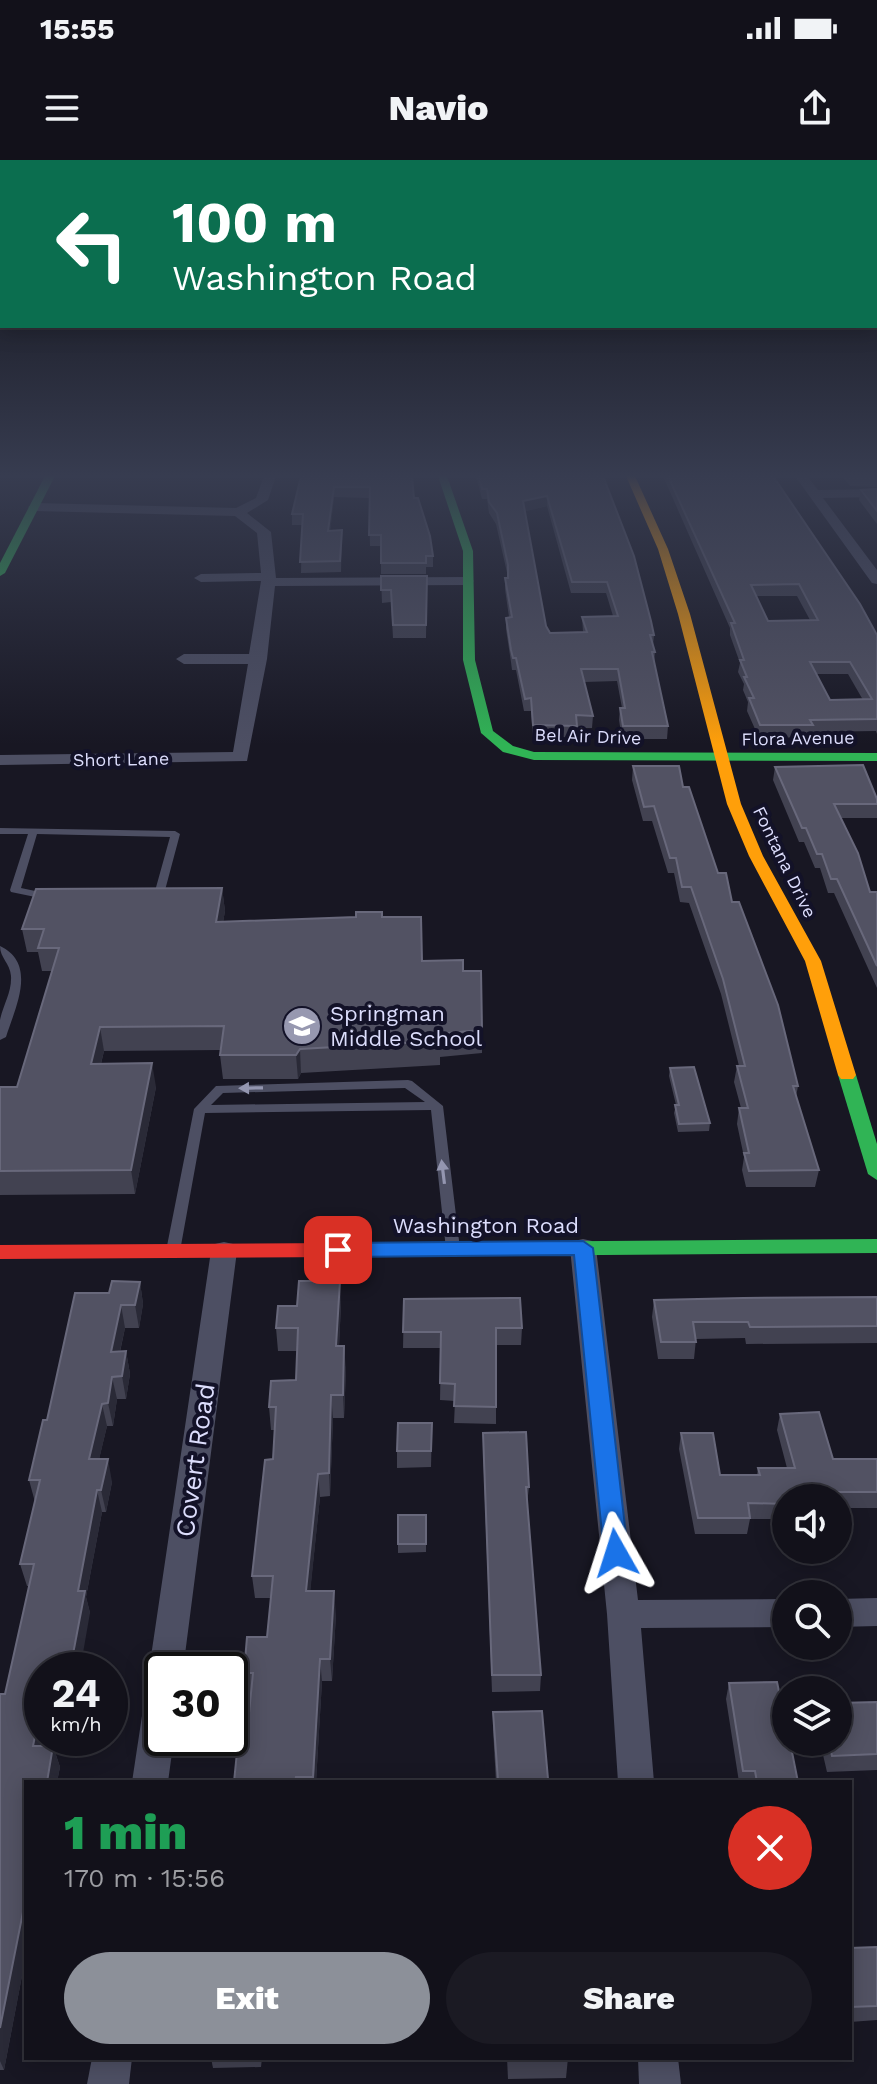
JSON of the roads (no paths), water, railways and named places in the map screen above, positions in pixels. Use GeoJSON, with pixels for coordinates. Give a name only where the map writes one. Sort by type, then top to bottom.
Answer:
{"type":"FeatureCollection","features":[{"type":"Feature","properties":{"kind":"street"},"geometry":{"type":"LineString","coordinates":[[184,659],[259,659],[269,580],[268,566]]}},
{"type":"Feature","properties":{"kind":"street","name":"Bel Air Drive"},"geometry":{"type":"LineString","coordinates":[[468,566],[469,660],[487,733],[495,742],[510,751],[534,756],[719,759]]}},
{"type":"Feature","properties":{"kind":"street","name":"Fontana Drive"},"geometry":{"type":"LineString","coordinates":[[668,566],[684,614],[719,759],[756,856],[813,961],[877,1174]]}},
{"type":"Feature","properties":{"kind":"street"},"geometry":{"type":"LineString","coordinates":[[201,578],[467,581]]}},
{"type":"Feature","properties":{"kind":"street","name":"Short Lane"},"geometry":{"type":"LineString","coordinates":[[0,760],[241,757],[259,659]]}},
{"type":"Feature","properties":{"kind":"street","name":"Flora Avenue"},"geometry":{"type":"LineString","coordinates":[[719,759],[877,757]]}},
{"type":"Feature","properties":{"kind":"street","name":"Washington Road"},"geometry":{"type":"LineString","coordinates":[[0,1252],[877,1246]]}},
{"type":"Feature","properties":{"kind":"street"},"geometry":{"type":"LineString","coordinates":[[583,1248],[623,1614],[636,1780]]}},
{"type":"Feature","properties":{"kind":"street","name":"Covert Road"},"geometry":{"type":"LineString","coordinates":[[168,1652],[224,1251]]}},
{"type":"Feature","properties":{"kind":"street"},"geometry":{"type":"LineString","coordinates":[[852,1613],[877,1612]]}},
{"type":"Feature","properties":{"kind":"street"},"geometry":{"type":"LineString","coordinates":[[623,1614],[772,1613]]}},
{"type":"Feature","properties":{"kind":"street"},"geometry":{"type":"LineString","coordinates":[[150,1780],[154,1756]]}},
{"type":"Feature","properties":{"kind":"street"},"geometry":{"type":"LineString","coordinates":[[108,2084],[112,2060]]}},
{"type":"Feature","properties":{"kind":"street"},"geometry":{"type":"LineString","coordinates":[[658,2060],[660,2084]]}},
{"type":"Feature","properties":{"kind":"lane"},"geometry":{"type":"LineString","coordinates":[[0,831],[175,834],[159,894],[132,895]]}},
{"type":"Feature","properties":{"kind":"lane"},"geometry":{"type":"LineString","coordinates":[[33,832],[15,890],[61,896]]}},
{"type":"Feature","properties":{"kind":"lane"},"geometry":{"type":"LineString","coordinates":[[0,949],[13,961],[18,974],[0,1037]]}},
{"type":"Feature","properties":{"kind":"lane"},"geometry":{"type":"LineString","coordinates":[[173,1251],[200,1109],[220,1089],[408,1084],[437,1106],[453,1249]]}},
{"type":"Feature","properties":{"kind":"lane"},"geometry":{"type":"LineString","coordinates":[[200,1109],[437,1106]]}},
{"type":"Feature","properties":{"kind":"place","name":"Springman Middle School"},"geometry":{"type":"Point","coordinates":[302,1026]}}]}
